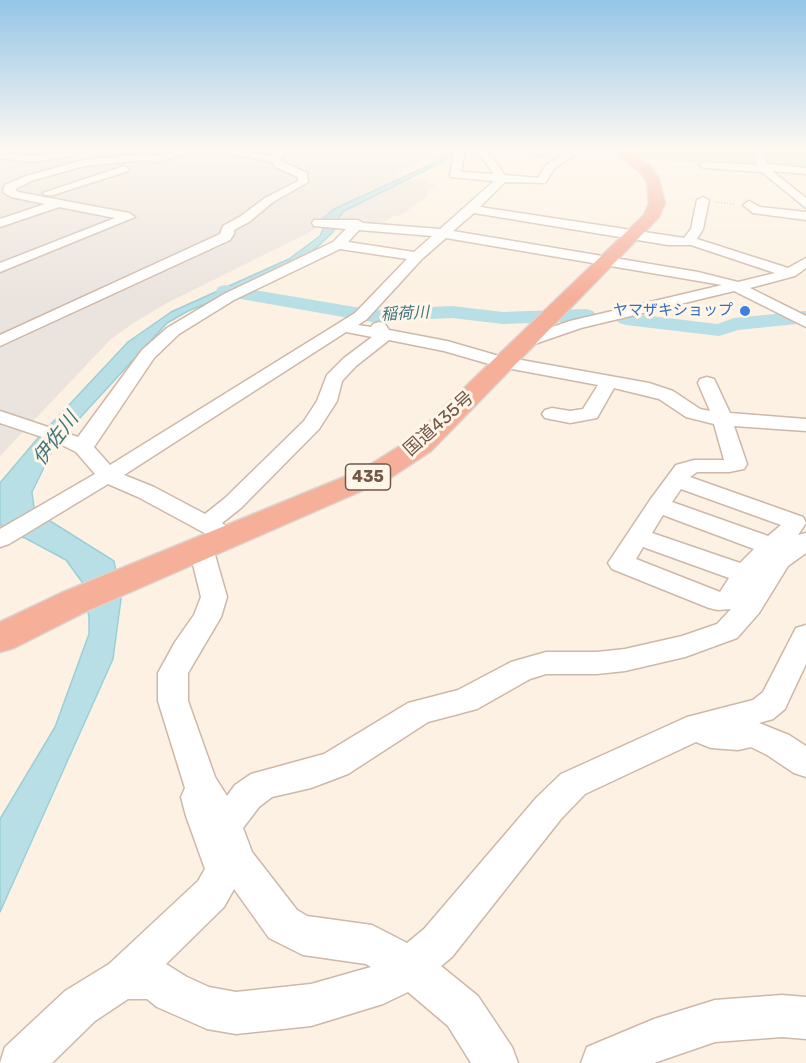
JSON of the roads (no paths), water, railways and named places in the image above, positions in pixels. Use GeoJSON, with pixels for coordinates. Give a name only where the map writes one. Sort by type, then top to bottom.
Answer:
{"type":"FeatureCollection","features":[{"type":"Feature","properties":{"kind":"highway","name":"国道435号"},"geometry":{"type":"LineString","coordinates":[[0,638],[74,602],[147,572],[212,536],[355,483],[403,458],[421,445],[633,236],[651,217],[657,199]]}},
{"type":"Feature","properties":{"kind":"street"},"geometry":{"type":"LineString","coordinates":[[0,268],[129,217],[35,199]]}},
{"type":"Feature","properties":{"kind":"street"},"geometry":{"type":"LineString","coordinates":[[0,341],[225,237],[228,234],[227,229],[245,219],[272,199]]}},
{"type":"Feature","properties":{"kind":"street"},"geometry":{"type":"LineString","coordinates":[[3,537],[107,476],[361,316],[417,256],[483,199]]}},
{"type":"Feature","properties":{"kind":"street"},"geometry":{"type":"LineString","coordinates":[[691,241],[697,229],[703,200]]}},
{"type":"Feature","properties":{"kind":"street"},"geometry":{"type":"LineString","coordinates":[[0,223],[59,203]]}},
{"type":"Feature","properties":{"kind":"street"},"geometry":{"type":"LineString","coordinates":[[749,205],[757,210],[806,216]]}},
{"type":"Feature","properties":{"kind":"street"},"geometry":{"type":"LineString","coordinates":[[470,209],[633,236],[668,241],[691,241],[806,277]]}},
{"type":"Feature","properties":{"kind":"street"},"geometry":{"type":"LineString","coordinates":[[318,223],[354,224],[442,233],[716,279],[806,322]]}},
{"type":"Feature","properties":{"kind":"street"},"geometry":{"type":"LineString","coordinates":[[79,446],[87,439],[148,354],[172,331],[229,297],[338,245],[354,224]]}},
{"type":"Feature","properties":{"kind":"street"},"geometry":{"type":"LineString","coordinates":[[338,245],[417,256]]}},
{"type":"Feature","properties":{"kind":"street"},"geometry":{"type":"LineString","coordinates":[[342,327],[447,346],[483,358],[516,352],[576,324],[790,273],[806,262]]}},
{"type":"Feature","properties":{"kind":"street"},"geometry":{"type":"LineString","coordinates":[[361,316],[371,318],[384,336]]}},
{"type":"Feature","properties":{"kind":"street"},"geometry":{"type":"LineString","coordinates":[[384,336],[350,362],[333,379],[327,401],[312,425],[233,503],[212,536],[214,597],[207,617],[173,673],[173,701],[200,783],[224,823],[238,862],[260,896],[283,924],[303,934],[372,945],[410,967],[463,1011],[496,1063]]}},
{"type":"Feature","properties":{"kind":"street"},"geometry":{"type":"LineString","coordinates":[[516,352],[608,383],[649,389],[666,395],[693,413],[721,419],[806,425]]}},
{"type":"Feature","properties":{"kind":"street"},"geometry":{"type":"LineString","coordinates":[[552,414],[570,417],[590,414],[608,383]]}},
{"type":"Feature","properties":{"kind":"street"},"geometry":{"type":"LineString","coordinates":[[676,480],[795,522],[785,536],[771,546],[744,574],[728,601],[717,601],[621,563],[658,505],[676,480],[684,470],[694,466],[736,464],[718,406],[707,383]]}},
{"type":"Feature","properties":{"kind":"street"},"geometry":{"type":"LineString","coordinates":[[0,417],[79,446],[97,461],[107,476],[146,492],[212,536]]}},
{"type":"Feature","properties":{"kind":"street"},"geometry":{"type":"LineString","coordinates":[[658,505],[771,546]]}},
{"type":"Feature","properties":{"kind":"street"},"geometry":{"type":"LineString","coordinates":[[639,537],[744,574]]}},
{"type":"Feature","properties":{"kind":"street"},"geometry":{"type":"LineString","coordinates":[[224,823],[247,796],[263,784],[311,774],[336,764],[419,712],[466,700],[521,670],[546,663],[597,663],[625,660],[685,646],[726,631],[750,606],[779,560],[806,541]]}},
{"type":"Feature","properties":{"kind":"street"},"geometry":{"type":"LineString","coordinates":[[123,978],[153,979],[172,992],[207,1008],[236,1013],[311,1005],[383,984],[410,967],[438,943],[549,808],[573,784],[698,726],[762,710],[774,700],[806,635]]}},
{"type":"Feature","properties":{"kind":"street"},"geometry":{"type":"LineString","coordinates":[[698,726],[711,735],[753,734],[778,745],[806,763]]}},
{"type":"Feature","properties":{"kind":"street"},"geometry":{"type":"LineString","coordinates":[[21,1063],[80,1006],[123,978],[211,894],[224,871],[202,816],[198,797],[200,783]]}},
{"type":"Feature","properties":{"kind":"street"},"geometry":{"type":"LineString","coordinates":[[603,1063],[654,1041],[715,1021],[782,1016],[806,1018]]}},
{"type":"Feature","properties":{"kind":"water","name":"伊佐川"},"geometry":{"type":"Polygon","coordinates":[[[357,199],[369,199],[344,211],[333,232],[313,251],[167,323],[55,445],[32,492],[34,507],[47,519],[114,561],[121,599],[113,659],[0,912],[0,819],[55,727],[89,634],[89,617],[82,582],[66,560],[25,538],[14,535],[0,525],[0,483],[38,438],[128,342],[171,312],[289,259],[320,236],[324,227],[321,220],[334,209],[357,199]]]}},
{"type":"Feature","properties":{"kind":"waterway","name":"稲荷川"},"geometry":{"type":"LineString","coordinates":[[225,291],[372,316],[452,312],[503,318],[586,315]]}},
{"type":"Feature","properties":{"kind":"waterway","name":"稲荷川"},"geometry":{"type":"LineString","coordinates":[[626,319],[719,330],[734,324],[806,317]]}},
{"type":"Feature","properties":{"kind":"place","name":"ヤマザキショップ"},"geometry":{"type":"Point","coordinates":[745,311]}}]}
